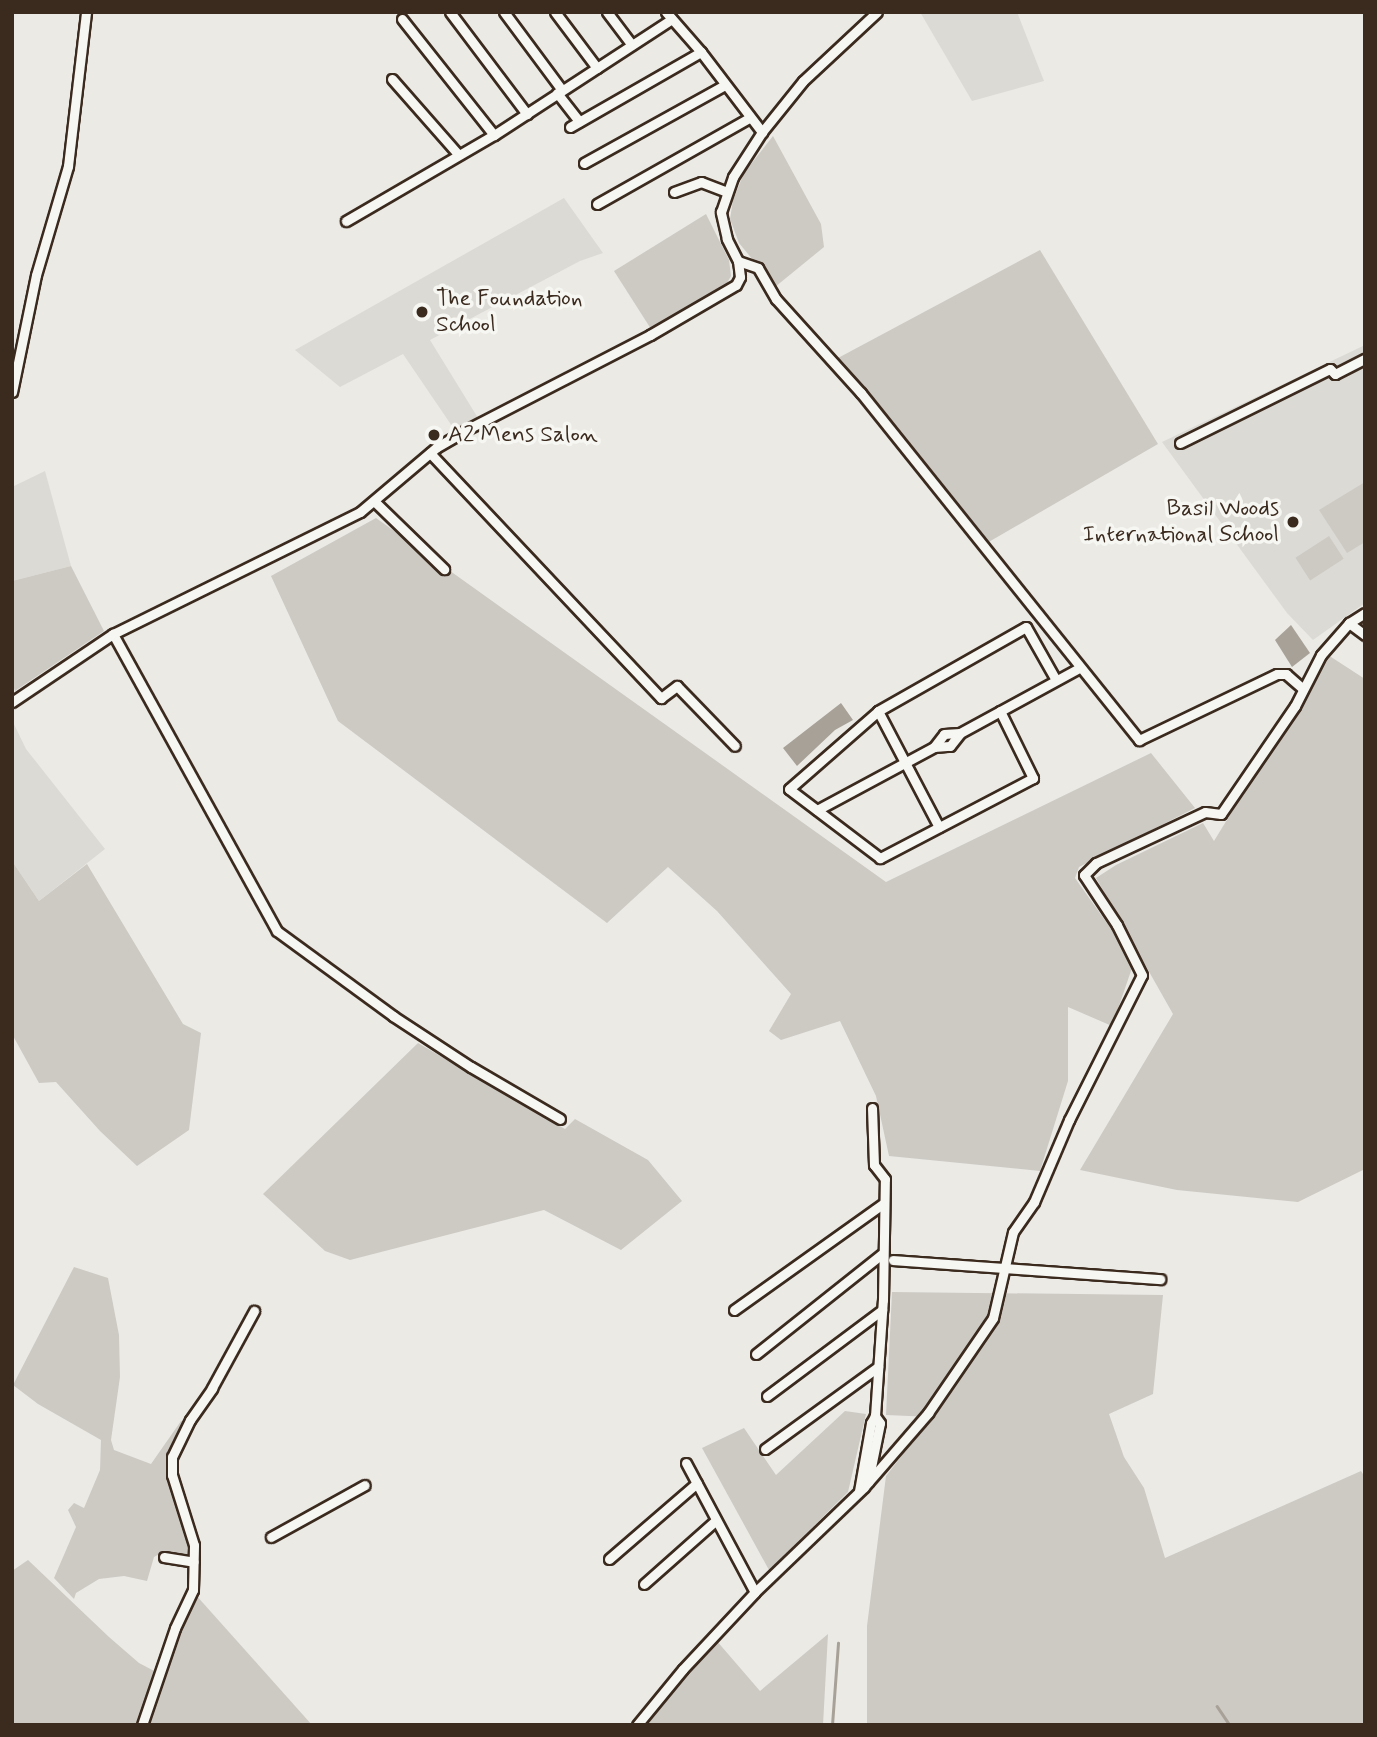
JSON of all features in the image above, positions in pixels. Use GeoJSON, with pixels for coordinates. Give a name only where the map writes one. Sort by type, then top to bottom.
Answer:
{"type":"FeatureCollection","features":[{"type":"Feature","properties":{"kind":"street"},"geometry":{"type":"LineString","coordinates":[[12,392],[36,275],[68,166],[86,12]]}},
{"type":"Feature","properties":{"kind":"street"},"geometry":{"type":"LineString","coordinates":[[450,12],[527,114]]}},
{"type":"Feature","properties":{"kind":"street"},"geometry":{"type":"LineString","coordinates":[[504,12],[579,121]]}},
{"type":"Feature","properties":{"kind":"street"},"geometry":{"type":"LineString","coordinates":[[555,12],[597,68]]}},
{"type":"Feature","properties":{"kind":"street"},"geometry":{"type":"LineString","coordinates":[[607,12],[632,45]]}},
{"type":"Feature","properties":{"kind":"street"},"geometry":{"type":"LineString","coordinates":[[12,702],[113,634],[337,524],[374,501],[430,453],[466,430],[650,335],[736,285],[740,277],[738,261],[722,224],[727,192],[762,132],[803,81],[877,12]]}},
{"type":"Feature","properties":{"kind":"street"},"geometry":{"type":"LineString","coordinates":[[346,221],[527,114],[632,45],[669,15],[762,132]]}},
{"type":"Feature","properties":{"kind":"street"},"geometry":{"type":"LineString","coordinates":[[402,19],[494,135]]}},
{"type":"Feature","properties":{"kind":"street"},"geometry":{"type":"LineString","coordinates":[[570,127],[701,52]]}},
{"type":"Feature","properties":{"kind":"street"},"geometry":{"type":"LineString","coordinates":[[392,79],[458,154]]}},
{"type":"Feature","properties":{"kind":"street"},"geometry":{"type":"LineString","coordinates":[[583,163],[725,85]]}},
{"type":"Feature","properties":{"kind":"street"},"geometry":{"type":"LineString","coordinates":[[597,204],[749,118]]}},
{"type":"Feature","properties":{"kind":"street"},"geometry":{"type":"LineString","coordinates":[[674,192],[701,182],[727,192]]}},
{"type":"Feature","properties":{"kind":"street"},"geometry":{"type":"LineString","coordinates":[[738,261],[758,268],[776,299],[861,393],[1139,740],[1277,674],[1286,674],[1302,688]]}},
{"type":"Feature","properties":{"kind":"street"},"geometry":{"type":"LineString","coordinates":[[1180,443],[1331,369],[1335,374],[1365,359]]}},
{"type":"Feature","properties":{"kind":"street"},"geometry":{"type":"LineString","coordinates":[[430,453],[662,698],[677,686],[735,746]]}},
{"type":"Feature","properties":{"kind":"street"},"geometry":{"type":"LineString","coordinates":[[374,501],[444,569]]}},
{"type":"Feature","properties":{"kind":"street"},"geometry":{"type":"LineString","coordinates":[[637,1725],[683,1669],[755,1592],[815,1531],[868,1483],[928,1413],[993,1318],[1013,1232],[1034,1202],[1069,1120],[1142,975],[1117,925],[1084,875],[1096,863],[1205,812],[1221,814],[1295,706],[1321,655],[1349,623],[1365,613]]}},
{"type":"Feature","properties":{"kind":"street"},"geometry":{"type":"LineString","coordinates":[[1349,623],[1365,635]]}},
{"type":"Feature","properties":{"kind":"street"},"geometry":{"type":"LineString","coordinates":[[1000,711],[1034,778],[880,858],[789,789],[878,711],[1026,627],[1056,680]]}},
{"type":"Feature","properties":{"kind":"street"},"geometry":{"type":"LineString","coordinates":[[113,634],[277,931],[393,1016],[471,1067],[560,1119]]}},
{"type":"Feature","properties":{"kind":"street"},"geometry":{"type":"LineString","coordinates":[[817,810],[934,747],[944,734],[960,733],[1079,668]]}},
{"type":"Feature","properties":{"kind":"street"},"geometry":{"type":"LineString","coordinates":[[878,711],[939,827]]}},
{"type":"Feature","properties":{"kind":"street"},"geometry":{"type":"LineString","coordinates":[[858,1493],[871,1423],[875,1416],[882,1310],[885,1179],[874,1165],[872,1108]]}},
{"type":"Feature","properties":{"kind":"street"},"geometry":{"type":"LineString","coordinates":[[734,1310],[884,1203]]}},
{"type":"Feature","properties":{"kind":"street"},"geometry":{"type":"LineString","coordinates":[[756,1354],[883,1253]]}},
{"type":"Feature","properties":{"kind":"street"},"geometry":{"type":"LineString","coordinates":[[892,1260],[1160,1279]]}},
{"type":"Feature","properties":{"kind":"street"},"geometry":{"type":"LineString","coordinates":[[767,1396],[882,1310]]}},
{"type":"Feature","properties":{"kind":"street"},"geometry":{"type":"LineString","coordinates":[[142,1725],[175,1628],[192,1590],[194,1545],[173,1475],[172,1457],[190,1420],[254,1311]]}},
{"type":"Feature","properties":{"kind":"street"},"geometry":{"type":"LineString","coordinates":[[765,1450],[878,1367]]}},
{"type":"Feature","properties":{"kind":"street"},"geometry":{"type":"LineString","coordinates":[[868,1483],[880,1423],[875,1416]]}},
{"type":"Feature","properties":{"kind":"street"},"geometry":{"type":"LineString","coordinates":[[686,1463],[755,1592]]}},
{"type":"Feature","properties":{"kind":"street"},"geometry":{"type":"LineString","coordinates":[[609,1559],[697,1483]]}},
{"type":"Feature","properties":{"kind":"street"},"geometry":{"type":"LineString","coordinates":[[271,1537],[365,1485]]}},
{"type":"Feature","properties":{"kind":"street"},"geometry":{"type":"LineString","coordinates":[[644,1584],[716,1520]]}},
{"type":"Feature","properties":{"kind":"street"},"geometry":{"type":"LineString","coordinates":[[164,1557],[194,1563]]}},
{"type":"Feature","properties":{"kind":"shaded area"},"geometry":{"type":"Polygon","coordinates":[[[920,12],[1017,12],[1044,81],[972,101],[920,12]]]}},
{"type":"Feature","properties":{"kind":"shaded area"},"geometry":{"type":"Polygon","coordinates":[[[773,136],[821,224],[824,247],[775,287],[739,243],[730,219],[733,200],[744,173],[773,136]]]}},
{"type":"Feature","properties":{"kind":"shaded area","name":"The Foundation School"},"geometry":{"type":"Polygon","coordinates":[[[564,198],[603,253],[580,261],[430,340],[478,418],[454,429],[403,354],[340,387],[295,350],[564,198]]]}},
{"type":"Feature","properties":{"kind":"shaded area"},"geometry":{"type":"Polygon","coordinates":[[[706,214],[729,260],[731,276],[727,283],[651,329],[614,271],[706,214]]]}},
{"type":"Feature","properties":{"kind":"shaded area"},"geometry":{"type":"Polygon","coordinates":[[[1040,250],[1158,444],[987,543],[838,358],[1040,250]]]}},
{"type":"Feature","properties":{"kind":"shaded area","name":"Basil Woods International School"},"geometry":{"type":"Polygon","coordinates":[[[1365,345],[1365,603],[1313,640],[1287,613],[1162,442],[1365,345]]]}},
{"type":"Feature","properties":{"kind":"shaded area"},"geometry":{"type":"Polygon","coordinates":[[[45,471],[71,566],[12,581],[12,487],[45,471]]]}},
{"type":"Feature","properties":{"kind":"shaded area"},"geometry":{"type":"Polygon","coordinates":[[[1365,482],[1365,542],[1347,553],[1319,510],[1365,482]]]}},
{"type":"Feature","properties":{"kind":"shaded area"},"geometry":{"type":"Polygon","coordinates":[[[376,518],[886,882],[1151,753],[1195,808],[1079,867],[1075,878],[1114,933],[1132,968],[1112,1026],[1068,1007],[1068,1081],[1040,1171],[889,1156],[876,1096],[840,1021],[781,1040],[769,1031],[791,994],[717,911],[668,867],[607,923],[338,721],[271,576],[376,518]]]}},
{"type":"Feature","properties":{"kind":"shaded area"},"geometry":{"type":"Polygon","coordinates":[[[1329,536],[1344,559],[1310,580],[1295,558],[1329,536]]]}},
{"type":"Feature","properties":{"kind":"shaded area"},"geometry":{"type":"Polygon","coordinates":[[[71,566],[104,631],[15,691],[12,683],[12,581],[71,566]]]}},
{"type":"Feature","properties":{"kind":"shaded area"},"geometry":{"type":"Polygon","coordinates":[[[1291,625],[1310,653],[1292,667],[1275,640],[1291,625]]]}},
{"type":"Feature","properties":{"kind":"shaded area"},"geometry":{"type":"Polygon","coordinates":[[[1328,655],[1365,679],[1365,1169],[1298,1202],[1177,1190],[1080,1170],[1173,1014],[1096,878],[1116,865],[1203,823],[1214,841],[1328,655]]]}},
{"type":"Feature","properties":{"kind":"shaded area"},"geometry":{"type":"Polygon","coordinates":[[[841,703],[853,720],[835,730],[797,766],[783,748],[841,703]]]}},
{"type":"Feature","properties":{"kind":"shaded area"},"geometry":{"type":"Polygon","coordinates":[[[12,720],[26,749],[105,849],[39,901],[12,861],[12,720]]]}},
{"type":"Feature","properties":{"kind":"shaded area"},"geometry":{"type":"Polygon","coordinates":[[[12,861],[39,901],[87,864],[183,1024],[201,1033],[189,1130],[137,1166],[100,1131],[56,1082],[39,1083],[12,1034],[12,861]]]}},
{"type":"Feature","properties":{"kind":"shaded area"},"geometry":{"type":"Polygon","coordinates":[[[418,1043],[565,1129],[575,1119],[648,1160],[682,1201],[621,1250],[544,1210],[350,1260],[325,1251],[263,1194],[418,1043]]]}},
{"type":"Feature","properties":{"kind":"shaded area"},"geometry":{"type":"Polygon","coordinates":[[[74,1267],[108,1278],[119,1335],[120,1377],[111,1440],[114,1450],[151,1464],[181,1421],[187,1421],[168,1461],[173,1492],[191,1546],[191,1557],[163,1552],[154,1557],[147,1581],[124,1576],[99,1579],[76,1593],[74,1599],[54,1578],[76,1527],[68,1510],[74,1503],[84,1508],[100,1470],[101,1440],[38,1404],[13,1385],[74,1267]]]}},
{"type":"Feature","properties":{"kind":"shaded area"},"geometry":{"type":"Polygon","coordinates":[[[892,1292],[1163,1295],[1153,1394],[1109,1414],[1124,1457],[1144,1488],[1165,1558],[1361,1471],[1365,1477],[1365,1725],[867,1725],[867,1626],[886,1476],[932,1417],[886,1415],[892,1292]]]}},
{"type":"Feature","properties":{"kind":"shaded area"},"geometry":{"type":"Polygon","coordinates":[[[845,1411],[866,1414],[848,1492],[769,1570],[702,1448],[744,1428],[776,1475],[845,1411]]]}},
{"type":"Feature","properties":{"kind":"shaded area"},"geometry":{"type":"Polygon","coordinates":[[[28,1560],[109,1637],[139,1663],[158,1673],[139,1725],[12,1725],[12,1571],[28,1560]]]}},
{"type":"Feature","properties":{"kind":"shaded area"},"geometry":{"type":"Polygon","coordinates":[[[195,1594],[312,1725],[146,1725],[195,1594]]]}},
{"type":"Feature","properties":{"kind":"shaded area"},"geometry":{"type":"Polygon","coordinates":[[[828,1634],[823,1725],[647,1725],[716,1640],[760,1691],[828,1634]]]}},
{"type":"Feature","properties":{"kind":"waterway"},"geometry":{"type":"LineString","coordinates":[[832,1725],[838,1643]]}},
{"type":"Feature","properties":{"kind":"waterway"},"geometry":{"type":"LineString","coordinates":[[1217,1706],[1230,1725]]}},
{"type":"Feature","properties":{"kind":"place","name":"The Foundation School"},"geometry":{"type":"Point","coordinates":[422,312]}},
{"type":"Feature","properties":{"kind":"place","name":"A2 Mens Salon"},"geometry":{"type":"Point","coordinates":[434,435]}},
{"type":"Feature","properties":{"kind":"place","name":"Basil Woods International School"},"geometry":{"type":"Point","coordinates":[1293,522]}}]}
